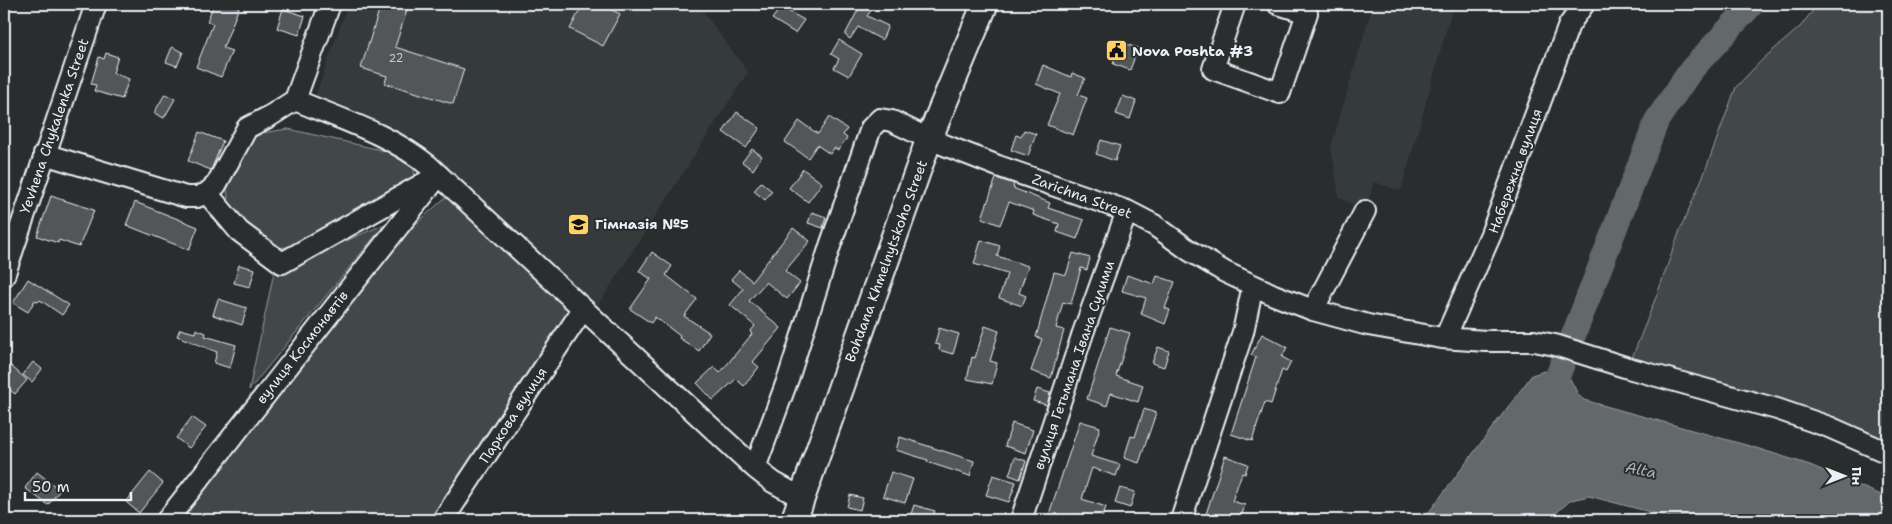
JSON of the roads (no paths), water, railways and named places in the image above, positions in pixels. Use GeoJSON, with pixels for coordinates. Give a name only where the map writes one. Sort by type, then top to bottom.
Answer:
{"type":"FeatureCollection","features":[{"type":"Feature","properties":{"kind":"main road","name":"Bohdana Khmelnytskoho Street"},"geometry":{"type":"LineString","coordinates":[[798,509],[929,139],[985,4]]}},
{"type":"Feature","properties":{"kind":"street","name":"Yevhena Chykalenka Street"},"geometry":{"type":"LineString","coordinates":[[4,276],[96,4]]}},
{"type":"Feature","properties":{"kind":"street"},"geometry":{"type":"LineString","coordinates":[[44,154],[186,197],[207,193],[216,185],[247,128],[295,100],[330,4]]}},
{"type":"Feature","properties":{"kind":"street"},"geometry":{"type":"LineString","coordinates":[[1235,4],[1213,69],[1280,93],[1307,13],[1278,4]]}},
{"type":"Feature","properties":{"kind":"street","name":"Набережна вулиця"},"geometry":{"type":"LineString","coordinates":[[1446,338],[1491,234],[1569,25],[1584,4]]}},
{"type":"Feature","properties":{"kind":"street"},"geometry":{"type":"LineString","coordinates":[[295,100],[397,144],[414,154],[755,468],[773,482],[798,509]]}},
{"type":"Feature","properties":{"kind":"street","name":"Zarichna Street"},"geometry":{"type":"LineString","coordinates":[[755,468],[789,376],[830,246],[871,128],[880,119],[886,119],[929,139],[998,166],[1127,211],[1154,226],[1206,261],[1253,286],[1313,310],[1368,325],[1446,338],[1548,344],[1777,409],[1829,427],[1888,453]]}},
{"type":"Feature","properties":{"kind":"street"},"geometry":{"type":"LineString","coordinates":[[207,193],[239,231],[282,263],[439,176]]}},
{"type":"Feature","properties":{"kind":"street","name":"вулиця Космонавтів"},"geometry":{"type":"LineString","coordinates":[[167,520],[439,176]]}},
{"type":"Feature","properties":{"kind":"street","name":"вулиця Гетьмана Івана Сулими"},"geometry":{"type":"LineString","coordinates":[[1021,520],[1083,333],[1127,211]]}},
{"type":"Feature","properties":{"kind":"street"},"geometry":{"type":"LineString","coordinates":[[1313,310],[1364,211]]}},
{"type":"Feature","properties":{"kind":"street"},"geometry":{"type":"LineString","coordinates":[[1181,520],[1243,332],[1253,286]]}},
{"type":"Feature","properties":{"kind":"street","name":"Паркова вулиця"},"geometry":{"type":"LineString","coordinates":[[443,520],[583,309]]}},
{"type":"Feature","properties":{"kind":"water","name":"Alta"},"geometry":{"type":"Polygon","coordinates":[[[1544,371],[1569,377],[1579,396],[1584,400],[1753,447],[1810,465],[1888,498],[1888,520],[1681,520],[1589,496],[1571,500],[1548,520],[1423,520],[1532,375],[1544,371]]]}},
{"type":"Feature","properties":{"kind":"waterway"},"geometry":{"type":"LineString","coordinates":[[1553,405],[1553,388],[1657,120],[1691,70],[1752,4]]}},
{"type":"Feature","properties":{"kind":"place","name":"Nova Poshta #3"},"geometry":{"type":"Point","coordinates":[1116,51]}},
{"type":"Feature","properties":{"kind":"place","name":"Гімназія №5"},"geometry":{"type":"Point","coordinates":[579,224]}}]}
